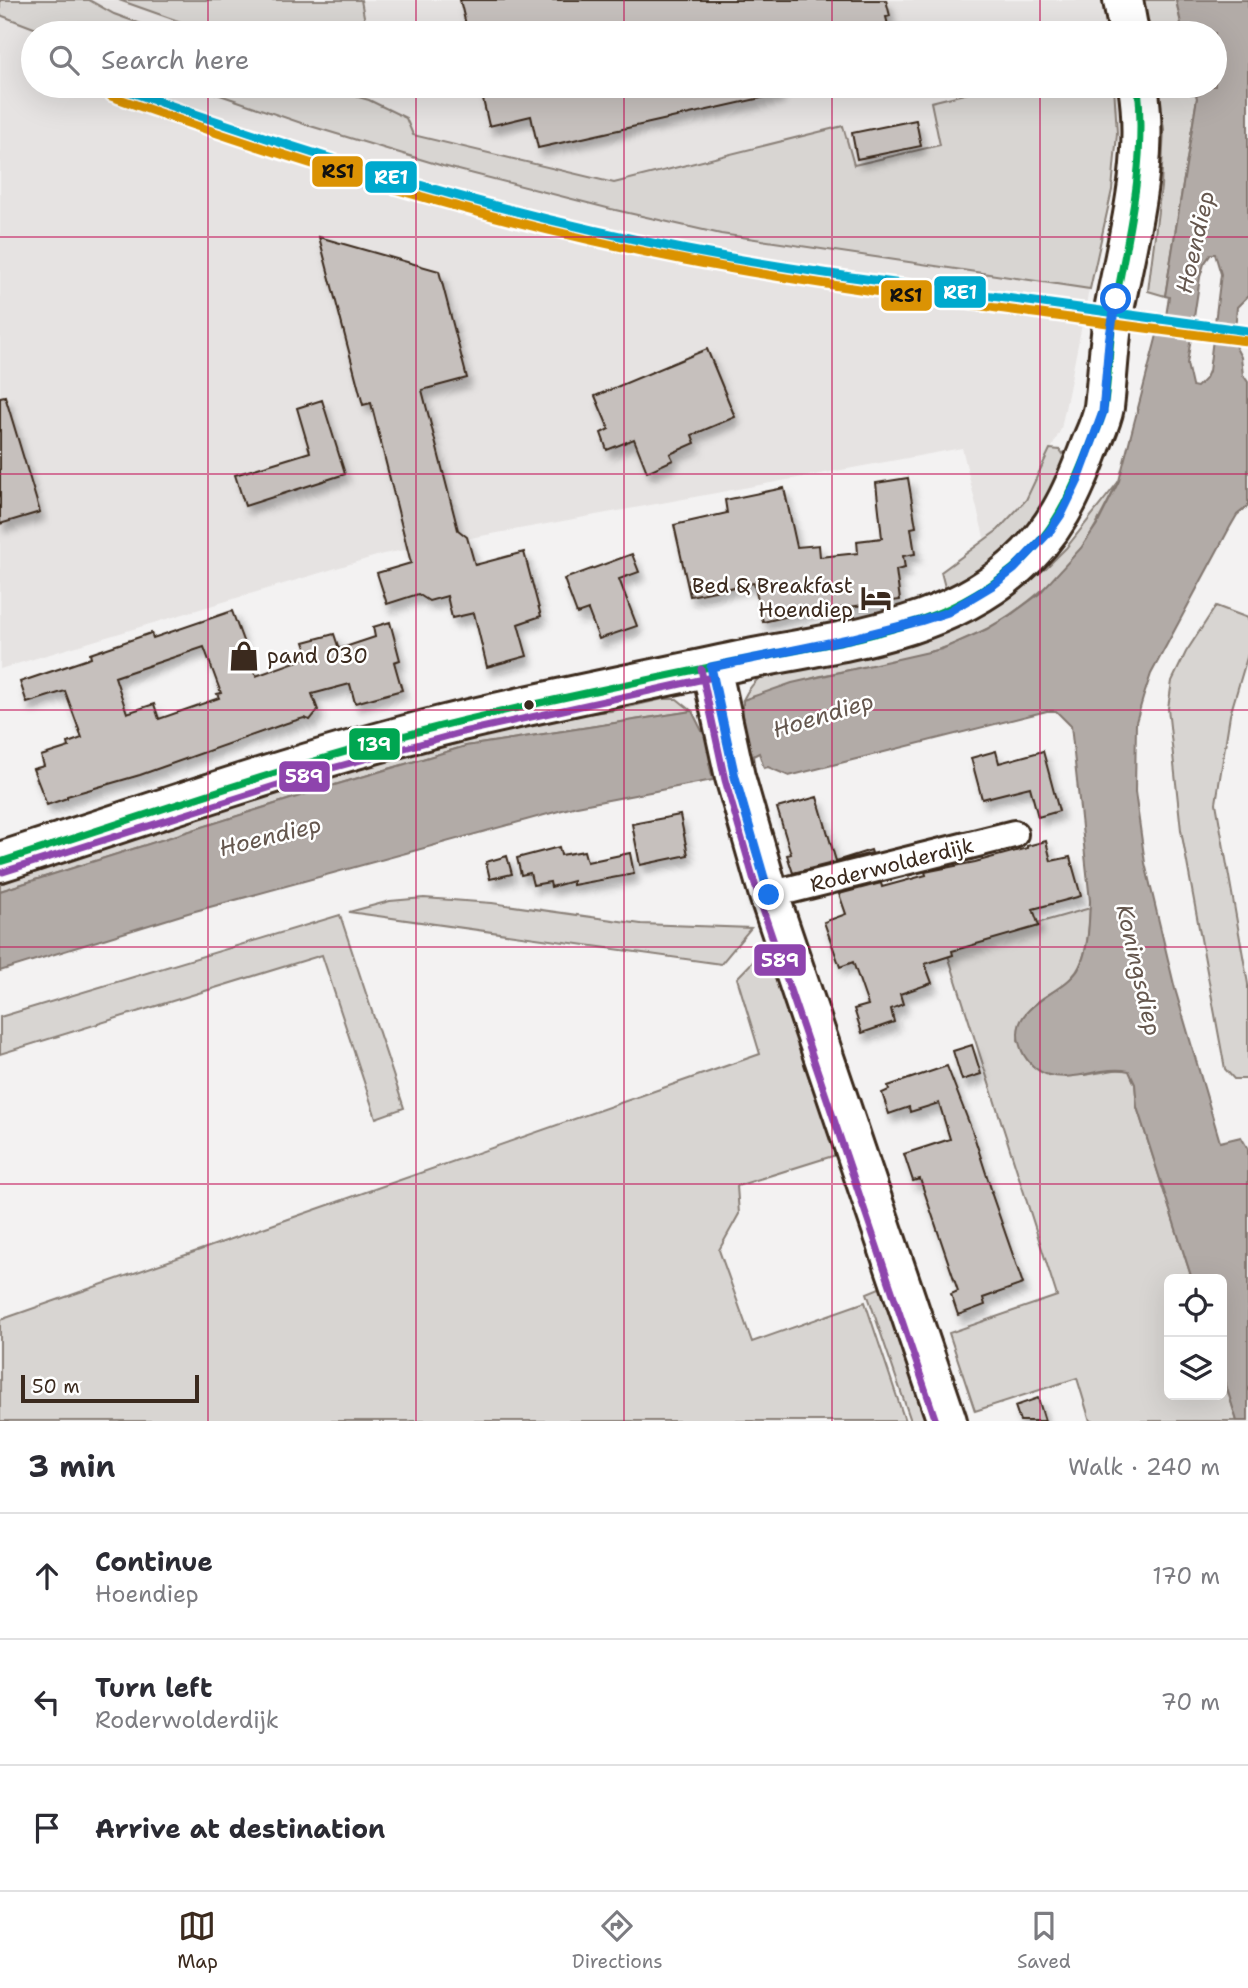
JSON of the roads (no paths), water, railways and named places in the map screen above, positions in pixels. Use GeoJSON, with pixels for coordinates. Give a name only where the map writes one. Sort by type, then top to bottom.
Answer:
{"type":"FeatureCollection","features":[{"type":"Feature","properties":{"kind":"main road"},"geometry":{"type":"LineString","coordinates":[[1123,0],[1127,21]]}},
{"type":"Feature","properties":{"kind":"main road"},"geometry":{"type":"LineString","coordinates":[[0,862],[322,760],[460,722],[853,638],[920,621],[948,612],[993,585],[1014,569],[1049,532],[1062,513],[1078,480],[1103,412],[1109,342],[1135,197],[1141,143],[1140,98]]}},
{"type":"Feature","properties":{"kind":"main road"},"geometry":{"type":"LineString","coordinates":[[711,667],[735,777],[769,895],[947,1421]]}},
{"type":"Feature","properties":{"kind":"street","name":"Roderwolderdijk"},"geometry":{"type":"LineString","coordinates":[[769,895],[1014,834]]}},
{"type":"Feature","properties":{"kind":"water"},"geometry":{"type":"Polygon","coordinates":[[[1176,0],[1248,0],[1248,296],[1237,307],[1234,344],[1241,357],[1243,375],[1248,382],[1248,506],[1237,515],[1230,527],[1151,674],[1136,722],[1135,792],[1145,863],[1175,989],[1220,1142],[1241,1137],[1248,1149],[1248,1421],[1237,1421],[1227,1388],[1227,1274],[1190,1274],[1137,1107],[1135,1084],[1129,1071],[1109,1070],[1059,1077],[1040,1072],[1022,1051],[1018,1036],[1020,1023],[1026,1012],[1078,970],[1089,927],[1090,901],[1071,726],[1056,711],[1047,711],[789,776],[768,767],[764,768],[759,753],[753,756],[754,763],[744,766],[741,756],[709,763],[713,780],[577,806],[188,913],[0,971],[0,891],[466,746],[692,711],[703,733],[743,724],[743,700],[792,683],[942,649],[987,629],[1039,594],[1081,548],[1098,523],[1119,481],[1157,335],[1163,335],[1169,297],[1165,296],[1197,98],[1227,98],[1227,21],[1180,21],[1176,0]],[[1211,254],[1204,264],[1200,277],[1187,364],[1192,386],[1197,387],[1209,371],[1221,274],[1215,254],[1211,254]]]}},
{"type":"Feature","properties":{"kind":"place","name":"Bed & Breakfast Hoendiep"},"geometry":{"type":"Point","coordinates":[876,598]}},
{"type":"Feature","properties":{"kind":"place","name":"pand 030"},"geometry":{"type":"Point","coordinates":[244,656]}},
{"type":"Feature","properties":{"kind":"water label","name":"Hoendiep"},"geometry":{"type":"Point","coordinates":[1195,242]}},
{"type":"Feature","properties":{"kind":"water label","name":"Hoendiep"},"geometry":{"type":"Point","coordinates":[823,715]}},
{"type":"Feature","properties":{"kind":"water label","name":"Hoendiep"},"geometry":{"type":"Point","coordinates":[270,836]}},
{"type":"Feature","properties":{"kind":"water label","name":"Koningsdiep"},"geometry":{"type":"Point","coordinates":[1139,970]}}]}
